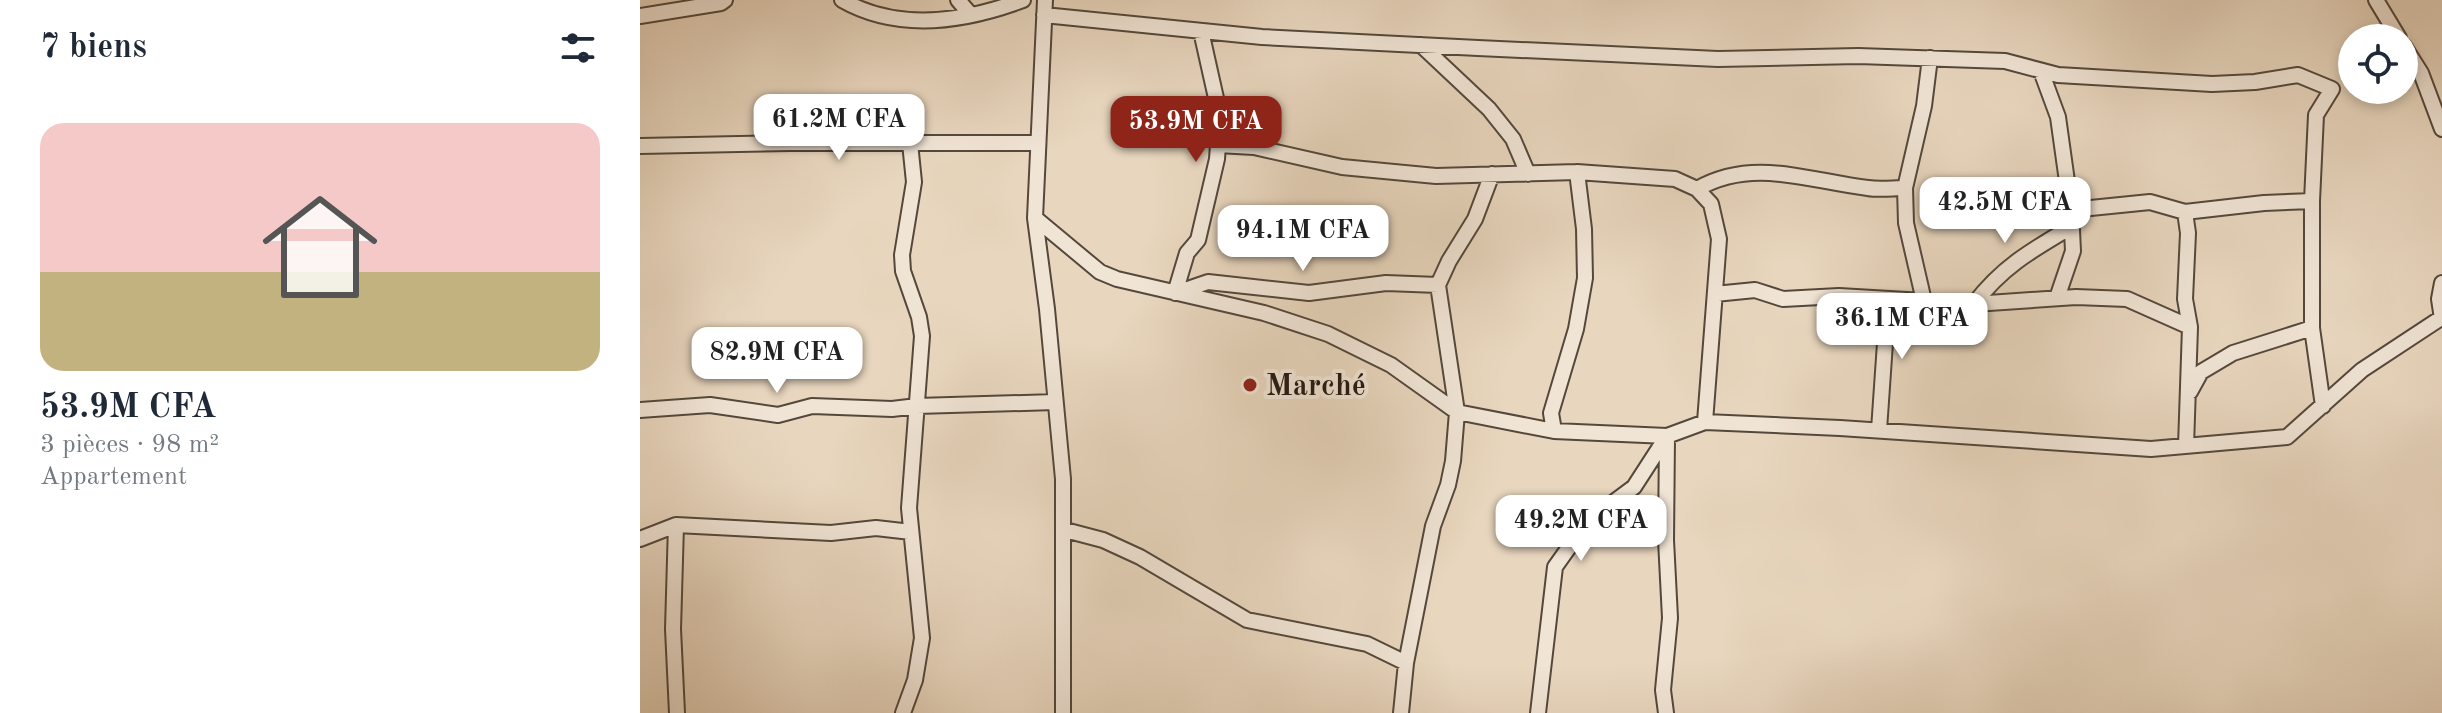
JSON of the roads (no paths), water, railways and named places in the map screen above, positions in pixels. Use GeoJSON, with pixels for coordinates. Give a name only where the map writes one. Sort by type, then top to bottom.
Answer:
{"type":"FeatureCollection","features":[{"type":"Feature","properties":{"kind":"street"},"geometry":{"type":"LineString","coordinates":[[640,16],[725,0]]}},
{"type":"Feature","properties":{"kind":"street"},"geometry":{"type":"LineString","coordinates":[[842,0],[860,10],[899,21],[936,21],[1023,0]]}},
{"type":"Feature","properties":{"kind":"street"},"geometry":{"type":"LineString","coordinates":[[958,0],[971,15]]}},
{"type":"Feature","properties":{"kind":"street"},"geometry":{"type":"LineString","coordinates":[[2376,0],[2391,24]]}},
{"type":"Feature","properties":{"kind":"street"},"geometry":{"type":"LineString","coordinates":[[1063,713],[1065,530],[1047,309],[1035,218],[1044,7],[1262,37],[1718,59],[1858,56],[2005,61],[2058,75],[2212,84],[2255,82],[2298,75],[2332,89],[2316,115],[2312,201],[2312,328],[2323,406]]}},
{"type":"Feature","properties":{"kind":"street"},"geometry":{"type":"LineString","coordinates":[[1175,293],[1187,253],[1198,240],[1217,159],[1220,116],[1201,31]]}},
{"type":"Feature","properties":{"kind":"street"},"geometry":{"type":"LineString","coordinates":[[1421,45],[1489,109],[1513,139],[1528,174]]}},
{"type":"Feature","properties":{"kind":"street"},"geometry":{"type":"LineString","coordinates":[[1924,301],[1906,223],[1905,188],[1924,106],[1930,58]]}},
{"type":"Feature","properties":{"kind":"street"},"geometry":{"type":"LineString","coordinates":[[2418,68],[2442,129]]}},
{"type":"Feature","properties":{"kind":"street"},"geometry":{"type":"LineString","coordinates":[[2041,71],[2058,117],[2071,210],[2073,251],[2057,298]]}},
{"type":"Feature","properties":{"kind":"street"},"geometry":{"type":"LineString","coordinates":[[903,713],[915,680],[922,638],[909,508],[922,336],[919,317],[903,271],[902,255],[914,182],[910,143]]}},
{"type":"Feature","properties":{"kind":"street"},"geometry":{"type":"LineString","coordinates":[[640,146],[1038,143]]}},
{"type":"Feature","properties":{"kind":"street"},"geometry":{"type":"LineString","coordinates":[[1218,145],[1254,147],[1342,167],[1436,176],[1577,172],[1675,179],[1697,189],[1711,204],[1719,239],[1705,422]]}},
{"type":"Feature","properties":{"kind":"street"},"geometry":{"type":"LineString","coordinates":[[1697,189],[1716,178],[1761,171],[1869,188],[1905,188]]}},
{"type":"Feature","properties":{"kind":"street"},"geometry":{"type":"LineString","coordinates":[[1554,431],[1551,413],[1576,329],[1585,278],[1584,229],[1577,172]]}},
{"type":"Feature","properties":{"kind":"street"},"geometry":{"type":"LineString","coordinates":[[1401,713],[1406,663],[1433,526],[1451,473],[1457,412],[1438,285],[1475,219],[1492,174]]}},
{"type":"Feature","properties":{"kind":"street"},"geometry":{"type":"LineString","coordinates":[[2071,210],[2150,202],[2185,212],[2312,201]]}},
{"type":"Feature","properties":{"kind":"street"},"geometry":{"type":"LineString","coordinates":[[2185,212],[2188,233],[2185,299],[2190,327],[2186,446]]}},
{"type":"Feature","properties":{"kind":"street"},"geometry":{"type":"LineString","coordinates":[[1035,218],[1100,272],[1117,279],[1264,313],[1328,334],[1391,365],[1457,412],[1554,431],[1667,436],[1705,422],[1879,430],[2151,449],[2287,437],[2362,370],[2442,318],[2439,299],[2442,283]]}},
{"type":"Feature","properties":{"kind":"street"},"geometry":{"type":"LineString","coordinates":[[1974,304],[1992,280],[2025,254],[2071,227]]}},
{"type":"Feature","properties":{"kind":"street"},"geometry":{"type":"LineString","coordinates":[[1175,293],[1208,282],[1309,293],[1386,283],[1438,285]]}},
{"type":"Feature","properties":{"kind":"street"},"geometry":{"type":"LineString","coordinates":[[1715,294],[1755,290],[1783,299],[1839,296],[1974,304],[2057,298],[2127,299],[2190,327]]}},
{"type":"Feature","properties":{"kind":"street"},"geometry":{"type":"LineString","coordinates":[[1871,298],[1885,343],[1879,430]]}},
{"type":"Feature","properties":{"kind":"street"},"geometry":{"type":"LineString","coordinates":[[2189,395],[2201,372],[2233,353],[2312,328]]}},
{"type":"Feature","properties":{"kind":"street"},"geometry":{"type":"LineString","coordinates":[[640,410],[710,405],[778,415],[812,406],[892,409],[1055,402]]}},
{"type":"Feature","properties":{"kind":"street"},"geometry":{"type":"LineString","coordinates":[[1538,713],[1555,567],[1587,522],[1634,487],[1667,436]]}},
{"type":"Feature","properties":{"kind":"street"},"geometry":{"type":"LineString","coordinates":[[1666,713],[1663,690],[1670,618],[1666,540],[1667,436]]}},
{"type":"Feature","properties":{"kind":"street"},"geometry":{"type":"LineString","coordinates":[[640,539],[676,525],[831,533],[876,528],[911,532]]}},
{"type":"Feature","properties":{"kind":"street"},"geometry":{"type":"LineString","coordinates":[[676,525],[673,629],[677,713]]}},
{"type":"Feature","properties":{"kind":"street"},"geometry":{"type":"LineString","coordinates":[[1065,530],[1103,540],[1140,557],[1247,620],[1367,644],[1406,663]]}},
{"type":"Feature","properties":{"kind":"place","name":"Marché"},"geometry":{"type":"Point","coordinates":[1250,385]}}]}
